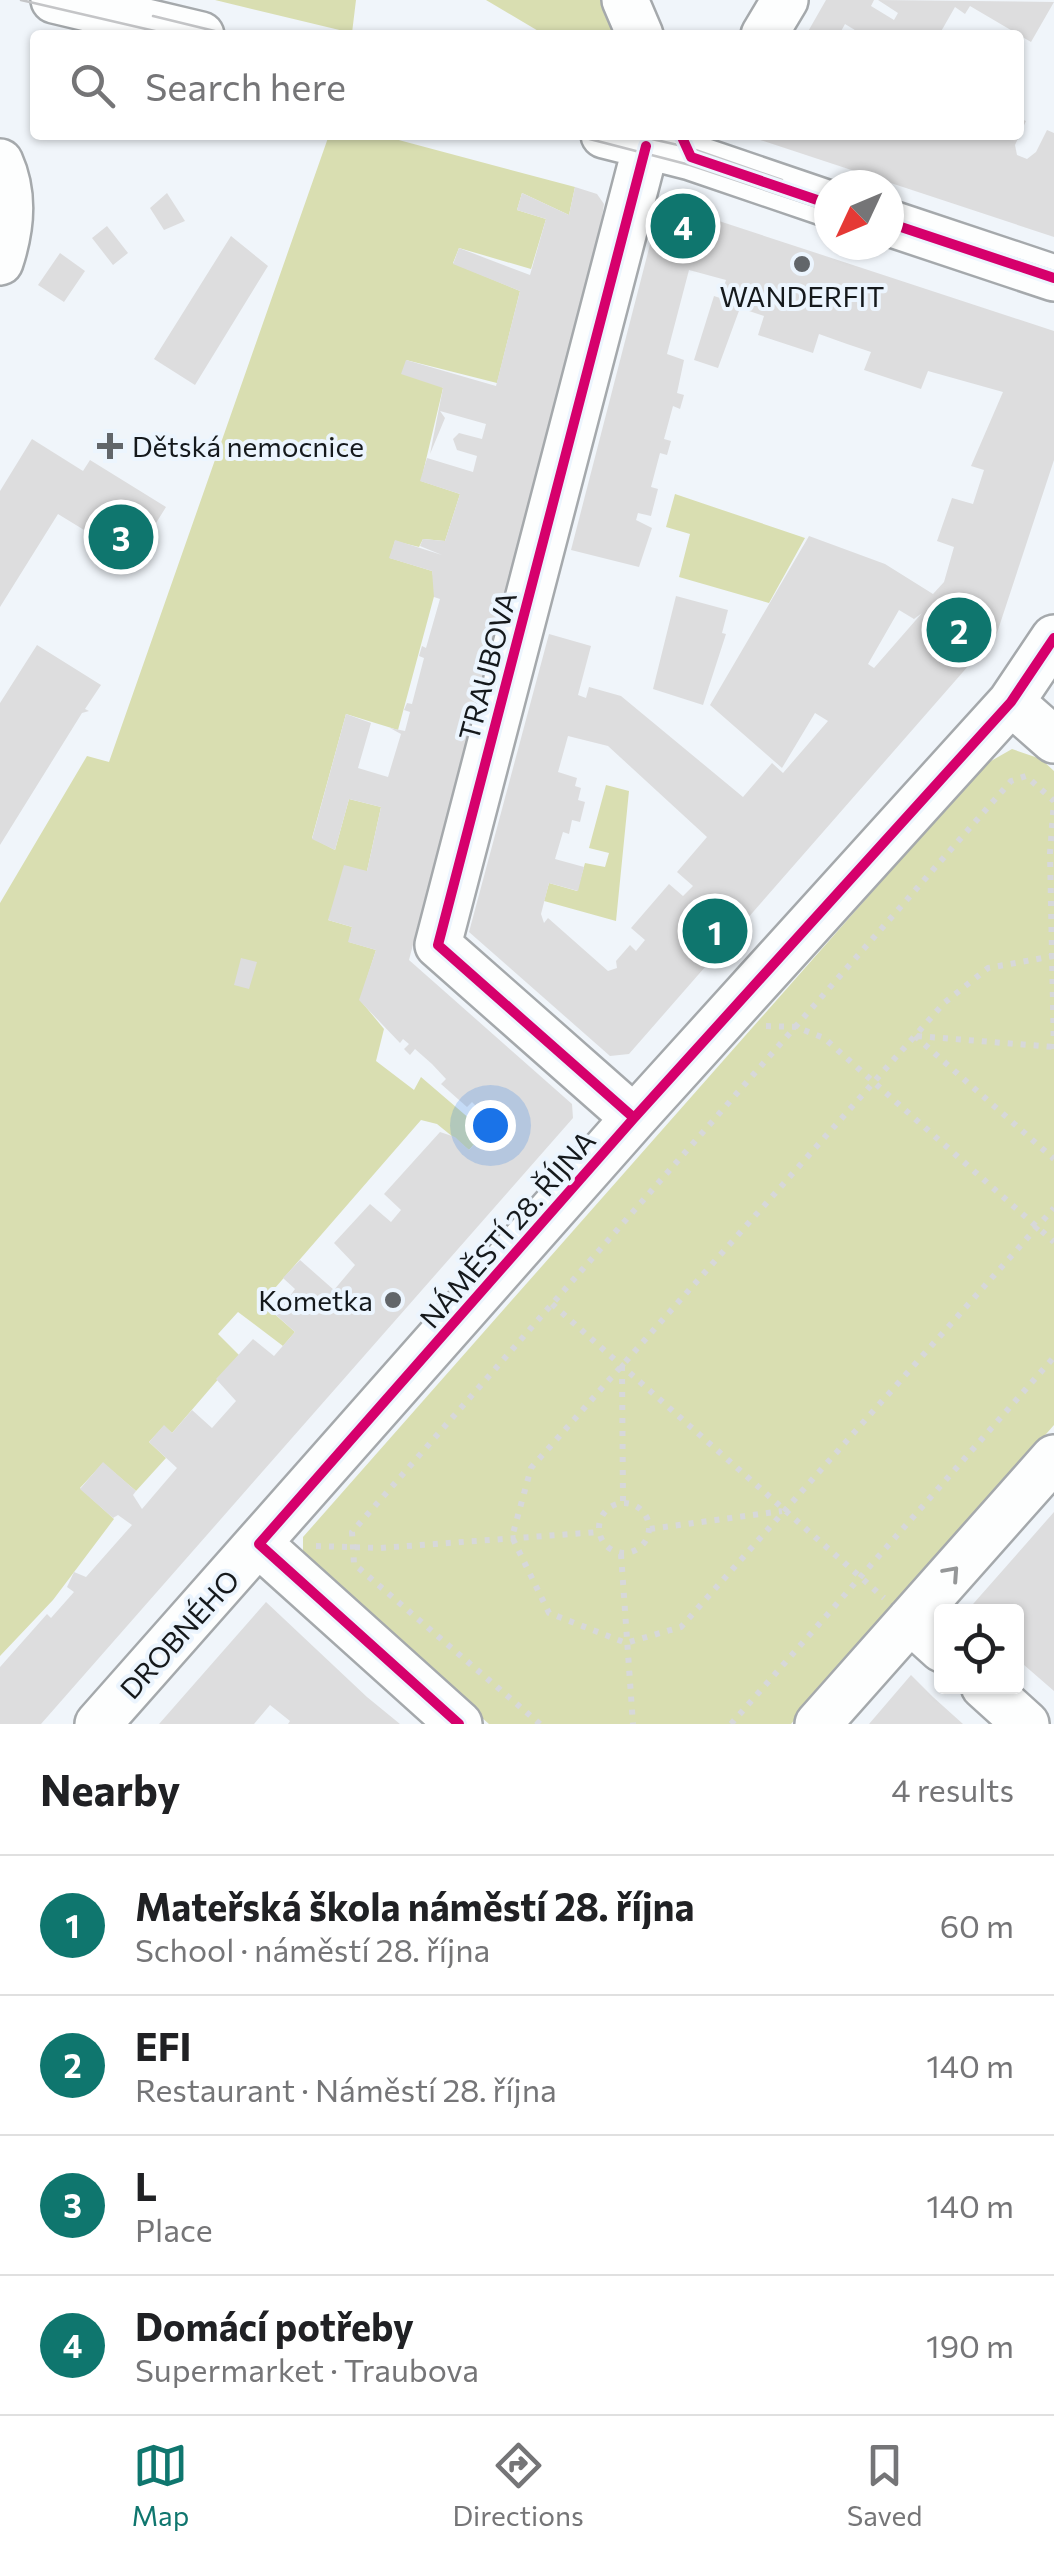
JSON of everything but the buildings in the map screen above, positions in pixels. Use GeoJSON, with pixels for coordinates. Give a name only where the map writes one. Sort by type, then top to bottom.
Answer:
{"type":"FeatureCollection","features":[{"type":"Feature","properties":{"kind":"street"},"geometry":{"type":"LineString","coordinates":[[54,0],[180,30]]}},
{"type":"Feature","properties":{"kind":"street"},"geometry":{"type":"LineString","coordinates":[[625,0],[638,30]]}},
{"type":"Feature","properties":{"kind":"street"},"geometry":{"type":"LineString","coordinates":[[767,30],[785,0]]}},
{"type":"Feature","properties":{"kind":"street"},"geometry":{"type":"LineString","coordinates":[[665,142],[814,198]]}},
{"type":"Feature","properties":{"kind":"street","name":"TRAUBOVA"},"geometry":{"type":"LineString","coordinates":[[634,1118],[438,945],[665,142]]}},
{"type":"Feature","properties":{"kind":"street"},"geometry":{"type":"LineString","coordinates":[[0,162],[10,204],[9,234],[0,262]]}},
{"type":"Feature","properties":{"kind":"street"},"geometry":{"type":"LineString","coordinates":[[904,229],[1054,278]]}},
{"type":"Feature","properties":{"kind":"street"},"geometry":{"type":"LineString","coordinates":[[1054,638],[1011,702],[1054,740]]}},
{"type":"Feature","properties":{"kind":"street","name":"NÁMĚSTÍ 28. ŘÍJNA"},"geometry":{"type":"LineString","coordinates":[[259,1544],[634,1118],[1011,702]]}},
{"type":"Feature","properties":{"kind":"street"},"geometry":{"type":"LineString","coordinates":[[818,1724],[926,1635],[1054,1458]]}},
{"type":"Feature","properties":{"kind":"street"},"geometry":{"type":"LineString","coordinates":[[259,1544],[459,1724]]}},
{"type":"Feature","properties":{"kind":"street","name":"DROBNÉHO"},"geometry":{"type":"LineString","coordinates":[[98,1724],[259,1544]]}},
{"type":"Feature","properties":{"kind":"street"},"geometry":{"type":"LineString","coordinates":[[993,1694],[1026,1724]]}},
{"type":"Feature","properties":{"kind":"path"},"geometry":{"type":"LineString","coordinates":[[540,1724],[354,1564],[352,1532],[1011,781],[1026,776],[1054,802],[1054,1049],[916,1036]]}},
{"type":"Feature","properties":{"kind":"path"},"geometry":{"type":"LineString","coordinates":[[1052,956],[988,968],[944,1003],[531,1468],[512,1537],[548,1612],[626,1643],[682,1627],[1054,1208]]}},
{"type":"Feature","properties":{"kind":"path"},"geometry":{"type":"LineString","coordinates":[[759,1019],[767,1027],[796,1027],[824,1038],[1054,1242]]}},
{"type":"Feature","properties":{"kind":"path"},"geometry":{"type":"LineString","coordinates":[[916,1036],[1054,1159]]}},
{"type":"Feature","properties":{"kind":"path"},"geometry":{"type":"LineString","coordinates":[[552,1304],[926,1635]]}},
{"type":"Feature","properties":{"kind":"path"},"geometry":{"type":"LineString","coordinates":[[731,1724],[1054,1357]]}},
{"type":"Feature","properties":{"kind":"path"},"geometry":{"type":"LineString","coordinates":[[622,1366],[623,1503]]}},
{"type":"Feature","properties":{"kind":"path"},"geometry":{"type":"LineString","coordinates":[[623,1503],[639,1508],[650,1529],[638,1550],[621,1554],[606,1546],[599,1532],[608,1509],[623,1503]]}},
{"type":"Feature","properties":{"kind":"path"},"geometry":{"type":"LineString","coordinates":[[650,1529],[785,1510]]}},
{"type":"Feature","properties":{"kind":"path"},"geometry":{"type":"LineString","coordinates":[[259,1544],[351,1548],[599,1532]]}},
{"type":"Feature","properties":{"kind":"path"},"geometry":{"type":"LineString","coordinates":[[621,1554],[633,1724]]}},
{"type":"Feature","properties":{"kind":"green space"},"geometry":{"type":"Polygon","coordinates":[[[215,0],[356,0],[352,30],[215,0]]]}},
{"type":"Feature","properties":{"kind":"green space"},"geometry":{"type":"Polygon","coordinates":[[[486,0],[604,0],[616,30],[537,30],[486,0]]]}},
{"type":"Feature","properties":{"kind":"green space"},"geometry":{"type":"Polygon","coordinates":[[[327,140],[399,140],[575,187],[569,215],[522,193],[517,210],[546,219],[531,269],[459,248],[453,263],[520,291],[497,383],[406,360],[443,388],[421,481],[460,494],[445,541],[423,539],[419,547],[395,541],[390,558],[432,571],[436,589],[398,730],[346,714],[312,838],[335,850],[349,799],[381,807],[367,871],[328,920],[352,927],[349,942],[376,950],[360,1000],[384,1029],[376,1061],[414,1090],[421,1077],[485,1132],[469,1150],[437,1124],[421,1120],[262,1303],[295,1332],[283,1346],[238,1312],[218,1334],[239,1355],[172,1433],[164,1426],[149,1442],[166,1458],[136,1491],[103,1463],[80,1488],[114,1519],[53,1600],[0,1656],[0,903],[87,756],[109,762],[327,140]]]}},
{"type":"Feature","properties":{"kind":"green space"},"geometry":{"type":"Polygon","coordinates":[[[675,494],[805,538],[769,603],[679,577],[690,534],[666,527],[675,494]]]}},
{"type":"Feature","properties":{"kind":"green space"},"geometry":{"type":"Polygon","coordinates":[[[1012,749],[1041,759],[1054,771],[1054,1425],[791,1724],[489,1724],[303,1559],[303,1537],[984,765],[1012,749]]]}},
{"type":"Feature","properties":{"kind":"green space"},"geometry":{"type":"Polygon","coordinates":[[[606,785],[629,791],[616,921],[544,901],[549,883],[577,891],[585,863],[605,867],[609,853],[589,848],[606,785]]]}},
{"type":"Feature","properties":{"kind":"tram line"},"geometry":{"type":"LineString","coordinates":[[21,0],[150,30]]}},
{"type":"Feature","properties":{"kind":"tram line"},"geometry":{"type":"LineString","coordinates":[[153,16],[210,30]]}},
{"type":"Feature","properties":{"kind":"tram line"},"geometry":{"type":"LineString","coordinates":[[593,140],[690,165],[814,206]]}},
{"type":"Feature","properties":{"kind":"tram line"},"geometry":{"type":"LineString","coordinates":[[656,140],[782,180]]}},
{"type":"Feature","properties":{"kind":"tram line"},"geometry":{"type":"LineString","coordinates":[[904,222],[1054,271]]}},
{"type":"Feature","properties":{"kind":"cycle path"},"geometry":{"type":"LineString","coordinates":[[683,140],[691,157],[814,199]]}},
{"type":"Feature","properties":{"kind":"cycle path"},"geometry":{"type":"LineString","coordinates":[[634,1118],[438,945],[646,146]]}},
{"type":"Feature","properties":{"kind":"cycle path"},"geometry":{"type":"LineString","coordinates":[[904,228],[1054,278]]}},
{"type":"Feature","properties":{"kind":"cycle path"},"geometry":{"type":"LineString","coordinates":[[459,1724],[259,1544],[634,1118],[1011,702],[1054,638]]}},
{"type":"Feature","properties":{"kind":"place","name":"Domácí potřeby"},"geometry":{"type":"Point","coordinates":[683,226]}},
{"type":"Feature","properties":{"kind":"place","name":"WANDERFIT"},"geometry":{"type":"Point","coordinates":[802,264]}},
{"type":"Feature","properties":{"kind":"place","name":"Dětská nemocnice"},"geometry":{"type":"Point","coordinates":[110,446]}},
{"type":"Feature","properties":{"kind":"place","name":"L"},"geometry":{"type":"Point","coordinates":[121,537]}},
{"type":"Feature","properties":{"kind":"place","name":"EFI"},"geometry":{"type":"Point","coordinates":[959,630]}},
{"type":"Feature","properties":{"kind":"place","name":"Mateřská škola náměstí 28. října"},"geometry":{"type":"Point","coordinates":[715,931]}},
{"type":"Feature","properties":{"kind":"place","name":"Kometka"},"geometry":{"type":"Point","coordinates":[393,1300]}}]}
